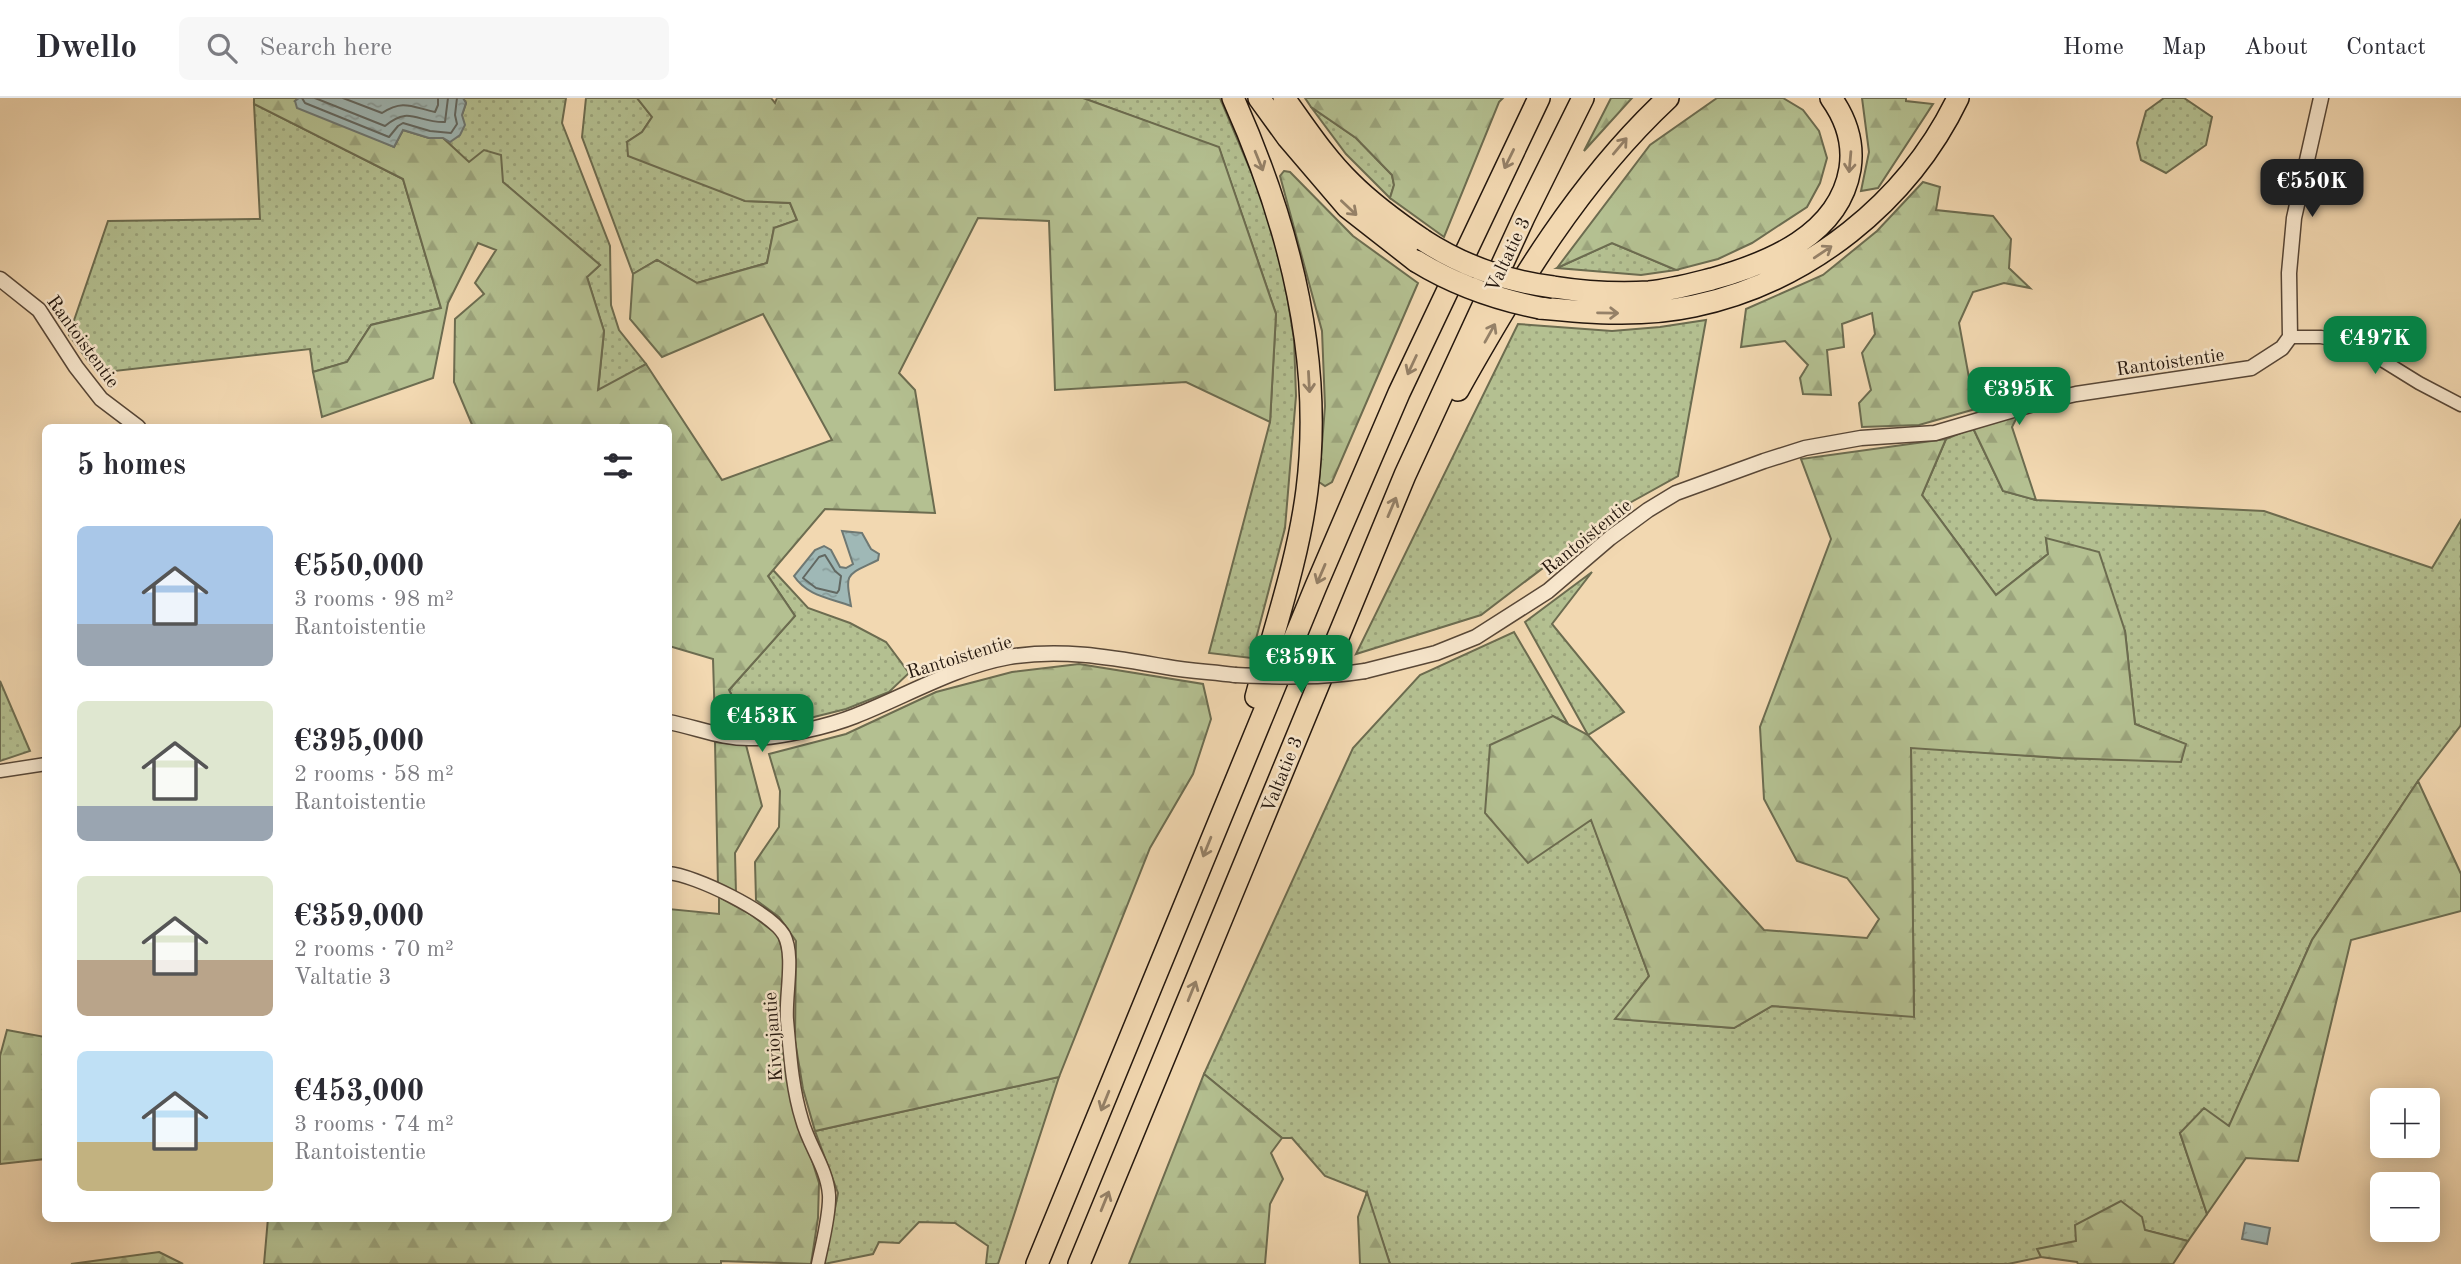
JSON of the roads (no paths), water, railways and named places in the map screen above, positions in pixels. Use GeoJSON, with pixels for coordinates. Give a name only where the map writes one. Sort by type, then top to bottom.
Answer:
{"type":"FeatureCollection","features":[{"type":"Feature","properties":{"kind":"highway"},"geometry":{"type":"LineString","coordinates":[[1233,98],[1269,184],[1287,243],[1305,336],[1311,435],[1307,491],[1295,551],[1233,784]]}},
{"type":"Feature","properties":{"kind":"highway"},"geometry":{"type":"LineString","coordinates":[[1259,98],[1288,138],[1347,207],[1416,261],[1452,281],[1496,299],[1540,308],[1588,313],[1626,313],[1692,307],[1745,291],[1806,263],[1853,230],[1904,181],[1923,159],[1958,98]]}},
{"type":"Feature","properties":{"kind":"highway"},"geometry":{"type":"LineString","coordinates":[[1284,98],[1316,142],[1373,204],[1423,240],[1467,265],[1505,278],[1553,288],[1584,292],[1651,292],[1737,272],[1779,255],[1817,228],[1835,208],[1848,180],[1851,161],[1850,141],[1840,112],[1831,98]]}},
{"type":"Feature","properties":{"kind":"highway","name":"Valtatie 3"},"geometry":{"type":"LineString","coordinates":[[1037,1264],[1233,784],[1399,393],[1538,98]]}},
{"type":"Feature","properties":{"kind":"highway","name":"Valtatie 3"},"geometry":{"type":"LineString","coordinates":[[1079,1264],[1405,475],[1524,217],[1583,98]]}},
{"type":"Feature","properties":{"kind":"highway"},"geometry":{"type":"LineString","coordinates":[[1405,475],[1456,394],[1500,316],[1562,219],[1630,134],[1668,98]]}},
{"type":"Feature","properties":{"kind":"street"},"geometry":{"type":"LineString","coordinates":[[2321,98],[2294,218],[2289,273],[2290,337],[2320,337],[2356,344],[2461,405]]}},
{"type":"Feature","properties":{"kind":"street","name":"Rantoistentie"},"geometry":{"type":"LineString","coordinates":[[0,279],[39,310],[76,367],[101,399],[134,424]]}},
{"type":"Feature","properties":{"kind":"street","name":"Rantoistentie"},"geometry":{"type":"LineString","coordinates":[[672,723],[751,738],[789,733],[854,717],[952,674],[1008,657],[1031,655],[1092,654],[1235,675],[1293,678],[1365,671],[1436,653],[1476,637],[1548,591],[1647,510],[1676,494],[1718,477],[1805,449],[1861,438],[1935,433],[2076,394],[2251,368],[2281,348],[2290,337]]}},
{"type":"Feature","properties":{"kind":"street"},"geometry":{"type":"LineString","coordinates":[[0,771],[42,765]]}},
{"type":"Feature","properties":{"kind":"street","name":"Kiviojantie"},"geometry":{"type":"LineString","coordinates":[[672,874],[708,886],[741,902],[770,920],[783,934],[789,946],[786,1013],[793,1075],[802,1121],[821,1163],[829,1196],[818,1264]]}},
{"type":"Feature","properties":{"kind":"water"},"geometry":{"type":"Polygon","coordinates":[[[299,98],[463,98],[466,103],[462,115],[465,125],[460,135],[450,142],[443,138],[429,138],[403,130],[394,147],[297,108],[295,101],[299,98]]]}},
{"type":"Feature","properties":{"kind":"water"},"geometry":{"type":"Polygon","coordinates":[[[842,531],[862,533],[871,549],[879,554],[878,560],[850,576],[848,586],[851,606],[812,592],[794,576],[815,550],[824,546],[831,550],[840,567],[846,568],[853,564],[842,531]]]}},
{"type":"Feature","properties":{"kind":"water"},"geometry":{"type":"Polygon","coordinates":[[[2245,1223],[2270,1228],[2267,1244],[2242,1239],[2245,1223]]]}}]}
